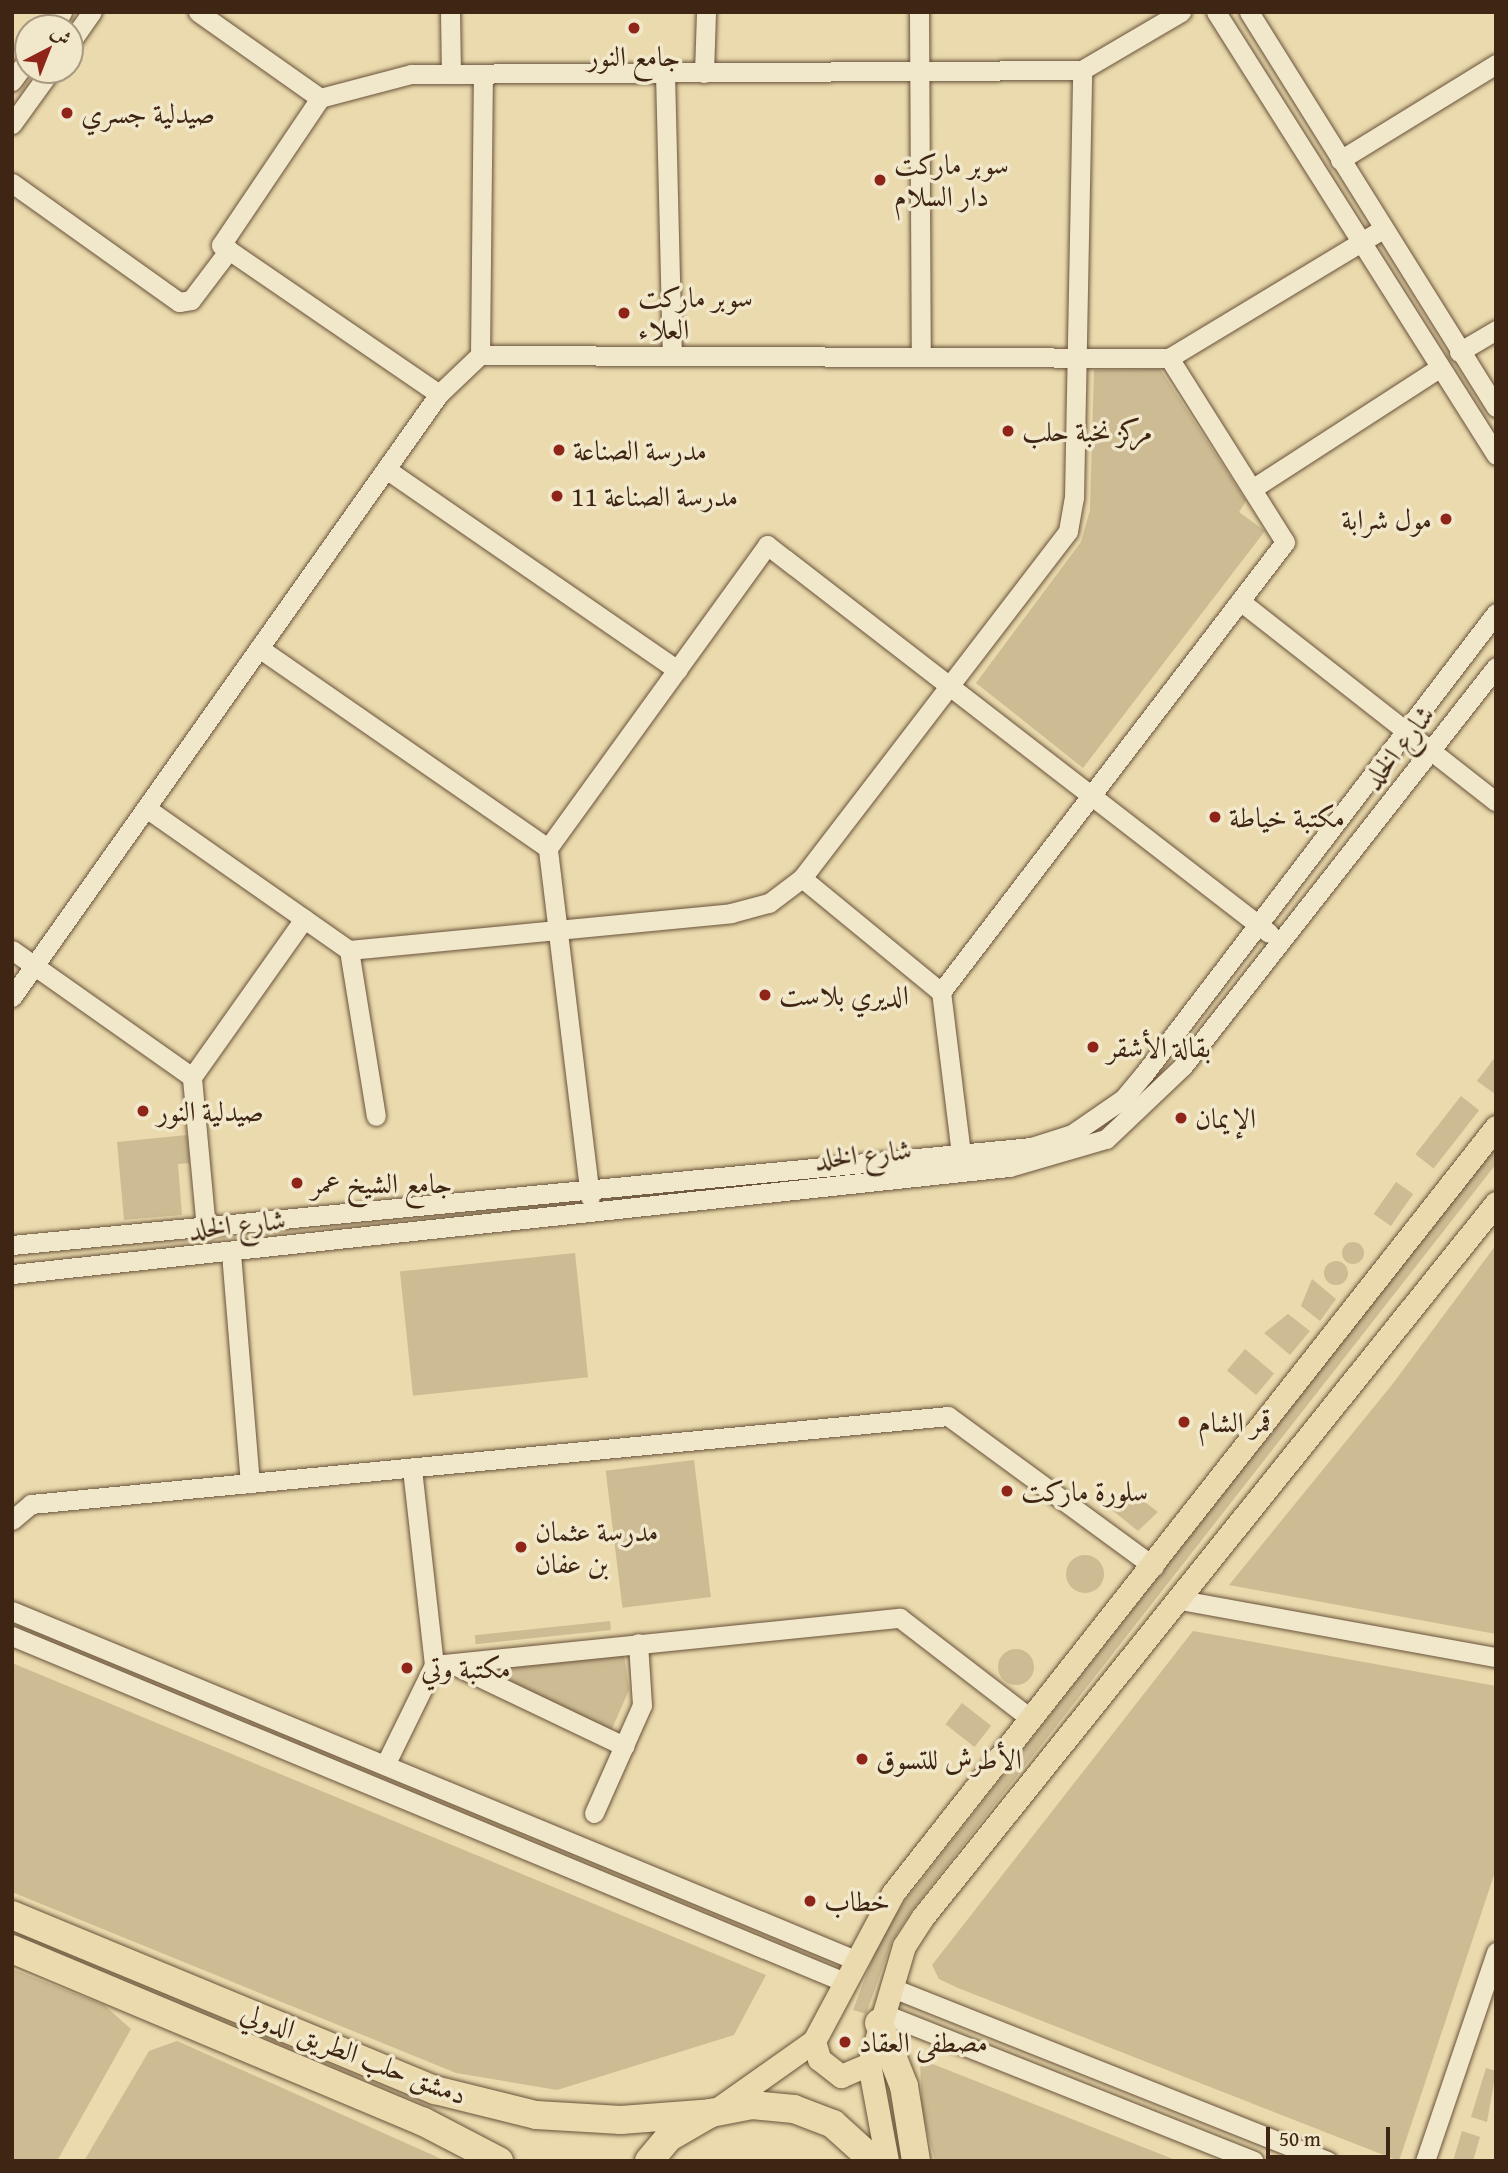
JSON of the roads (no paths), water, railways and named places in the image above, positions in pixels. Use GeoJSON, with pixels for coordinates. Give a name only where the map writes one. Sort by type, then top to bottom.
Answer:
{"type":"FeatureCollection","features":[{"type":"Feature","properties":{"kind":"highway","name":"دمشق حلب الطريق الدولي"},"geometry":{"type":"LineString","coordinates":[[12,1915],[435,2090],[536,2115],[621,2120],[711,2113]]}},
{"type":"Feature","properties":{"kind":"highway"},"geometry":{"type":"LineString","coordinates":[[12,1949],[422,2121],[499,2161]]}},
{"type":"Feature","properties":{"kind":"highway"},"geometry":{"type":"LineString","coordinates":[[880,2018],[904,2086],[916,2161]]}},
{"type":"Feature","properties":{"kind":"highway"},"geometry":{"type":"LineString","coordinates":[[649,2161],[668,2138],[711,2113],[752,2105],[794,2109],[834,2124],[874,2161]]}},
{"type":"Feature","properties":{"kind":"main road"},"geometry":{"type":"LineString","coordinates":[[711,2113],[814,2041],[853,1959],[893,1892],[1030,1718],[1154,1567],[1496,1127]]}},
{"type":"Feature","properties":{"kind":"main road"},"geometry":{"type":"LineString","coordinates":[[887,2161],[869,2064],[890,1987],[922,1917],[1037,1770],[1181,1600],[1496,1203]]}},
{"type":"Feature","properties":{"kind":"main road"},"geometry":{"type":"LineString","coordinates":[[1009,1745],[1037,1770]]}},
{"type":"Feature","properties":{"kind":"main road"},"geometry":{"type":"LineString","coordinates":[[814,2041],[819,2059],[841,2076],[869,2064]]}},
{"type":"Feature","properties":{"kind":"street"},"geometry":{"type":"LineString","coordinates":[[198,12],[320,98]]}},
{"type":"Feature","properties":{"kind":"street"},"geometry":{"type":"LineString","coordinates":[[450,12],[451,74]]}},
{"type":"Feature","properties":{"kind":"street"},"geometry":{"type":"LineString","coordinates":[[704,73],[706,12]]}},
{"type":"Feature","properties":{"kind":"street"},"geometry":{"type":"LineString","coordinates":[[919,12],[921,357]]}},
{"type":"Feature","properties":{"kind":"street"},"geometry":{"type":"LineString","coordinates":[[439,394],[221,245],[320,98],[411,74],[1082,70],[1181,12]]}},
{"type":"Feature","properties":{"kind":"street"},"geometry":{"type":"LineString","coordinates":[[1216,12],[1436,370],[1496,455]]}},
{"type":"Feature","properties":{"kind":"street"},"geometry":{"type":"LineString","coordinates":[[1249,12],[1382,229],[1496,407]]}},
{"type":"Feature","properties":{"kind":"street"},"geometry":{"type":"LineString","coordinates":[[1340,160],[1496,64]]}},
{"type":"Feature","properties":{"kind":"street"},"geometry":{"type":"LineString","coordinates":[[146,808],[349,950],[558,932],[731,913],[769,903],[802,878],[952,689],[1068,531],[1074,498],[1074,357],[1082,70]]}},
{"type":"Feature","properties":{"kind":"street"},"geometry":{"type":"LineString","coordinates":[[665,73],[672,355]]}},
{"type":"Feature","properties":{"kind":"street"},"geometry":{"type":"LineString","coordinates":[[480,355],[484,74]]}},
{"type":"Feature","properties":{"kind":"street"},"geometry":{"type":"LineString","coordinates":[[12,124],[41,84]]}},
{"type":"Feature","properties":{"kind":"street"},"geometry":{"type":"LineString","coordinates":[[12,183],[179,302],[191,300],[229,250]]}},
{"type":"Feature","properties":{"kind":"street"},"geometry":{"type":"LineString","coordinates":[[12,997],[439,394],[480,355],[1169,358],[1382,229]]}},
{"type":"Feature","properties":{"kind":"street"},"geometry":{"type":"LineString","coordinates":[[1459,352],[1496,330]]}},
{"type":"Feature","properties":{"kind":"street"},"geometry":{"type":"LineString","coordinates":[[941,992],[1093,797],[1285,542],[1255,487],[1169,358]]}},
{"type":"Feature","properties":{"kind":"street"},"geometry":{"type":"LineString","coordinates":[[1255,487],[1436,370]]}},
{"type":"Feature","properties":{"kind":"street"},"geometry":{"type":"LineString","coordinates":[[386,469],[677,670]]}},
{"type":"Feature","properties":{"kind":"street"},"geometry":{"type":"LineString","coordinates":[[592,1212],[548,848],[768,545],[1280,942]]}},
{"type":"Feature","properties":{"kind":"street"},"geometry":{"type":"LineString","coordinates":[[1240,601],[1496,802]]}},
{"type":"Feature","properties":{"kind":"street"},"geometry":{"type":"LineString","coordinates":[[12,1245],[206,1229],[589,1188],[961,1154],[1051,1142],[1099,1119],[1144,1074],[1408,734],[1496,613]]}},
{"type":"Feature","properties":{"kind":"street"},"geometry":{"type":"LineString","coordinates":[[259,648],[548,848]]}},
{"type":"Feature","properties":{"kind":"street","name":"شارع الخلد"},"geometry":{"type":"LineString","coordinates":[[12,1274],[231,1253],[1009,1167],[1074,1152],[1105,1139],[1159,1094],[1496,667]]}},
{"type":"Feature","properties":{"kind":"street"},"geometry":{"type":"LineString","coordinates":[[802,878],[941,992],[961,1154]]}},
{"type":"Feature","properties":{"kind":"street"},"geometry":{"type":"LineString","coordinates":[[206,1229],[192,1077],[304,919]]}},
{"type":"Feature","properties":{"kind":"street"},"geometry":{"type":"LineString","coordinates":[[12,950],[192,1077]]}},
{"type":"Feature","properties":{"kind":"street"},"geometry":{"type":"LineString","coordinates":[[349,950],[376,1116]]}},
{"type":"Feature","properties":{"kind":"street"},"geometry":{"type":"LineString","coordinates":[[37,1243],[38,1270]]}},
{"type":"Feature","properties":{"kind":"street"},"geometry":{"type":"LineString","coordinates":[[231,1253],[250,1483]]}},
{"type":"Feature","properties":{"kind":"street"},"geometry":{"type":"LineString","coordinates":[[12,1520],[31,1504],[948,1416],[1154,1567]]}},
{"type":"Feature","properties":{"kind":"street"},"geometry":{"type":"LineString","coordinates":[[387,1762],[442,1664],[412,1468]]}},
{"type":"Feature","properties":{"kind":"street"},"geometry":{"type":"LineString","coordinates":[[1181,1600],[1496,1657]]}},
{"type":"Feature","properties":{"kind":"street"},"geometry":{"type":"LineString","coordinates":[[12,1611],[387,1762],[853,1959]]}},
{"type":"Feature","properties":{"kind":"street"},"geometry":{"type":"LineString","coordinates":[[442,1664],[900,1618],[1030,1718]]}},
{"type":"Feature","properties":{"kind":"street"},"geometry":{"type":"LineString","coordinates":[[12,1636],[842,1981]]}},
{"type":"Feature","properties":{"kind":"street"},"geometry":{"type":"LineString","coordinates":[[594,1813],[642,1705],[638,1643]]}},
{"type":"Feature","properties":{"kind":"street"},"geometry":{"type":"LineString","coordinates":[[442,1664],[624,1746]]}},
{"type":"Feature","properties":{"kind":"street"},"geometry":{"type":"LineString","coordinates":[[1425,2161],[1492,1974],[1496,1952]]}},
{"type":"Feature","properties":{"kind":"street"},"geometry":{"type":"LineString","coordinates":[[890,1987],[1328,2161]]}},
{"type":"Feature","properties":{"kind":"street"},"geometry":{"type":"LineString","coordinates":[[880,2018],[1254,2161]]}},
{"type":"Feature","properties":{"kind":"place","name":"جامع النور"},"geometry":{"type":"Point","coordinates":[634,28]}},
{"type":"Feature","properties":{"kind":"place","name":"صيدلية جسري"},"geometry":{"type":"Point","coordinates":[67,113]}},
{"type":"Feature","properties":{"kind":"place","name":"سوبر ماركت دار السلام"},"geometry":{"type":"Point","coordinates":[880,180]}},
{"type":"Feature","properties":{"kind":"place","name":"سوبر ماركت العلاء"},"geometry":{"type":"Point","coordinates":[624,313]}},
{"type":"Feature","properties":{"kind":"place","name":"مركز نخبة حلب"},"geometry":{"type":"Point","coordinates":[1008,431]}},
{"type":"Feature","properties":{"kind":"place","name":"مدرسة الصناعة"},"geometry":{"type":"Point","coordinates":[559,450]}},
{"type":"Feature","properties":{"kind":"place","name":"مدرسة الصناعة 11"},"geometry":{"type":"Point","coordinates":[557,496]}},
{"type":"Feature","properties":{"kind":"place","name":"مول شرابة"},"geometry":{"type":"Point","coordinates":[1446,519]}},
{"type":"Feature","properties":{"kind":"place","name":"مكتبة خياطة"},"geometry":{"type":"Point","coordinates":[1215,817]}},
{"type":"Feature","properties":{"kind":"place","name":"الديري بلاست"},"geometry":{"type":"Point","coordinates":[765,995]}},
{"type":"Feature","properties":{"kind":"place","name":"بقالة الأشقر"},"geometry":{"type":"Point","coordinates":[1093,1047]}},
{"type":"Feature","properties":{"kind":"place","name":"صيدلية النور"},"geometry":{"type":"Point","coordinates":[143,1111]}},
{"type":"Feature","properties":{"kind":"place","name":"الإيمان"},"geometry":{"type":"Point","coordinates":[1181,1118]}},
{"type":"Feature","properties":{"kind":"place","name":"جامع الشيخ عمر"},"geometry":{"type":"Point","coordinates":[297,1183]}},
{"type":"Feature","properties":{"kind":"place","name":"قمر الشام"},"geometry":{"type":"Point","coordinates":[1184,1422]}},
{"type":"Feature","properties":{"kind":"place","name":"سلورة ماركت"},"geometry":{"type":"Point","coordinates":[1007,1491]}},
{"type":"Feature","properties":{"kind":"place","name":"مدرسة عثمان بن عفان"},"geometry":{"type":"Point","coordinates":[521,1547]}},
{"type":"Feature","properties":{"kind":"place","name":"مكتبة وتي"},"geometry":{"type":"Point","coordinates":[407,1668]}},
{"type":"Feature","properties":{"kind":"place","name":"الأطرش للتسوق"},"geometry":{"type":"Point","coordinates":[862,1759]}},
{"type":"Feature","properties":{"kind":"place","name":"خطاب"},"geometry":{"type":"Point","coordinates":[810,1901]}},
{"type":"Feature","properties":{"kind":"place","name":"مصطفى العقاد"},"geometry":{"type":"Point","coordinates":[845,2042]}}]}
